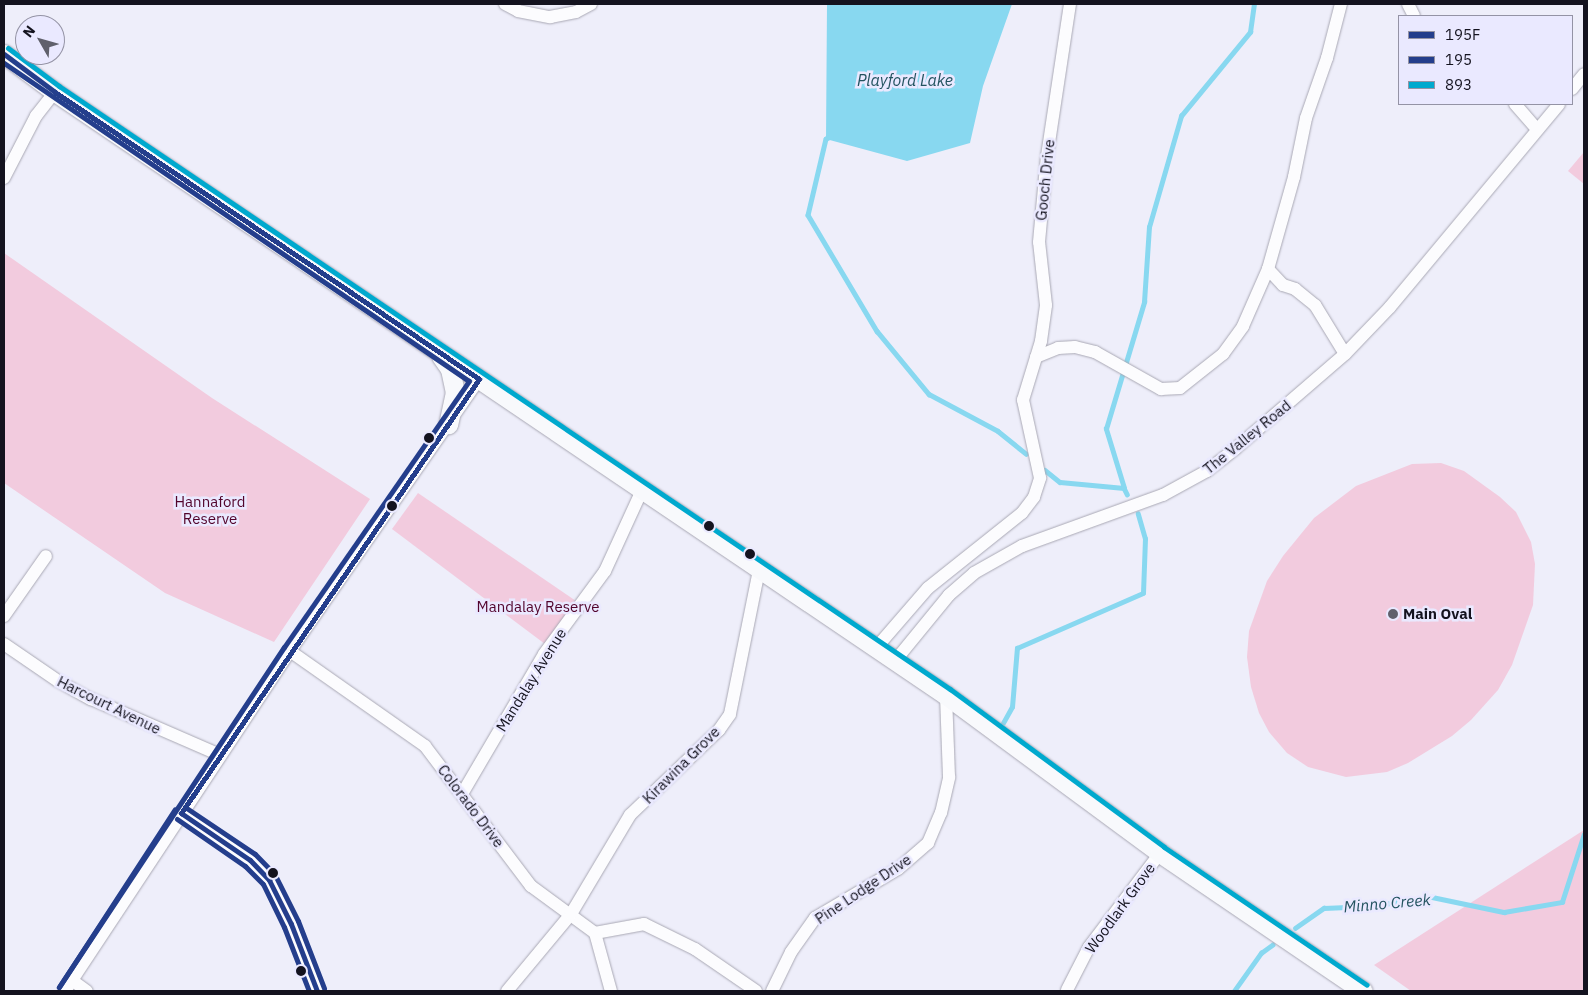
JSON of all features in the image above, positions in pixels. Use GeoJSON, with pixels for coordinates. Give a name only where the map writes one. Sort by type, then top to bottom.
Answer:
{"type":"FeatureCollection","features":[{"type":"Feature","properties":{"kind":"main road"},"geometry":{"type":"LineString","coordinates":[[4,54],[54,92],[643,488],[759,570],[946,694],[1160,853],[1363,991]]}},
{"type":"Feature","properties":{"kind":"main road"},"geometry":{"type":"LineString","coordinates":[[437,351],[450,369],[455,392],[448,424]]}},
{"type":"Feature","properties":{"kind":"street"},"geometry":{"type":"LineString","coordinates":[[505,4],[518,11],[550,17],[576,12],[591,4]]}},
{"type":"Feature","properties":{"kind":"street","name":"Gooch Drive"},"geometry":{"type":"LineString","coordinates":[[876,648],[928,588],[1006,529],[1034,497],[1040,478],[1023,400],[1036,357],[1046,305],[1039,242],[1047,156],[1070,4]]}},
{"type":"Feature","properties":{"kind":"street"},"geometry":{"type":"LineString","coordinates":[[1036,357],[1058,348],[1075,347],[1095,352],[1118,368],[1161,389],[1180,388],[1223,354],[1243,326],[1268,269],[1294,177],[1306,118],[1327,58],[1340,4]]}},
{"type":"Feature","properties":{"kind":"street"},"geometry":{"type":"LineString","coordinates":[[1573,88],[1584,74]]}},
{"type":"Feature","properties":{"kind":"street"},"geometry":{"type":"LineString","coordinates":[[4,178],[36,116],[54,92]]}},
{"type":"Feature","properties":{"kind":"street"},"geometry":{"type":"LineString","coordinates":[[1516,105],[1538,129]]}},
{"type":"Feature","properties":{"kind":"street","name":"The Valley Road"},"geometry":{"type":"LineString","coordinates":[[895,661],[949,595],[974,573],[1022,546],[1163,495],[1201,475],[1345,354],[1414,279],[1558,105]]}},
{"type":"Feature","properties":{"kind":"street"},"geometry":{"type":"LineString","coordinates":[[1268,269],[1283,285],[1296,289],[1315,304],[1345,354]]}},
{"type":"Feature","properties":{"kind":"street"},"geometry":{"type":"LineString","coordinates":[[86,991],[69,986],[181,813],[290,651],[479,379]]}},
{"type":"Feature","properties":{"kind":"street","name":"Mandalay Avenue"},"geometry":{"type":"LineString","coordinates":[[462,794],[544,654],[605,571],[643,488]]}},
{"type":"Feature","properties":{"kind":"street"},"geometry":{"type":"LineString","coordinates":[[4,616],[46,556]]}},
{"type":"Feature","properties":{"kind":"street","name":"Kirawina Grove"},"geometry":{"type":"LineString","coordinates":[[507,991],[571,914],[630,815],[719,730],[730,714],[759,570]]}},
{"type":"Feature","properties":{"kind":"street","name":"Harcourt Avenue"},"geometry":{"type":"LineString","coordinates":[[4,644],[58,681],[91,699],[220,755]]}},
{"type":"Feature","properties":{"kind":"street","name":"Colorado Drive"},"geometry":{"type":"LineString","coordinates":[[290,651],[425,746],[531,886],[595,933]]}},
{"type":"Feature","properties":{"kind":"street","name":"Pine Lodge Drive"},"geometry":{"type":"LineString","coordinates":[[772,991],[791,952],[815,918],[898,868],[928,843],[941,813],[949,777],[946,694]]}},
{"type":"Feature","properties":{"kind":"street"},"geometry":{"type":"LineString","coordinates":[[181,813],[250,860],[269,880],[291,924],[317,991]]}},
{"type":"Feature","properties":{"kind":"street","name":"Woodlark Grove"},"geometry":{"type":"LineString","coordinates":[[1067,990],[1090,947],[1160,853]]}},
{"type":"Feature","properties":{"kind":"street"},"geometry":{"type":"LineString","coordinates":[[611,991],[595,933],[644,924],[695,949],[756,991]]}},
{"type":"Feature","properties":{"kind":"green space"},"geometry":{"type":"Polygon","coordinates":[[[1584,152],[1584,184],[1568,171],[1584,152]]]}},
{"type":"Feature","properties":{"kind":"green space","name":"Hannaford Reserve"},"geometry":{"type":"Polygon","coordinates":[[[4,253],[212,398],[370,499],[274,642],[165,593],[4,483],[4,253]]]}},
{"type":"Feature","properties":{"kind":"green space","name":"Main Oval"},"geometry":{"type":"Polygon","coordinates":[[[1441,463],[1464,471],[1500,497],[1516,512],[1531,542],[1535,564],[1533,605],[1512,665],[1498,690],[1471,720],[1452,736],[1408,763],[1387,772],[1346,777],[1308,767],[1287,753],[1269,732],[1259,713],[1251,687],[1247,657],[1249,631],[1267,581],[1283,556],[1314,518],[1356,486],[1412,464],[1441,463]]]}},
{"type":"Feature","properties":{"kind":"green space","name":"Mandalay Reserve"},"geometry":{"type":"Polygon","coordinates":[[[418,493],[576,601],[545,644],[392,529],[418,493]]]}},
{"type":"Feature","properties":{"kind":"green space"},"geometry":{"type":"Polygon","coordinates":[[[1584,830],[1584,991],[1411,991],[1374,965],[1584,830]]]}},
{"type":"Feature","properties":{"kind":"water","name":"Playford Lake"},"geometry":{"type":"Polygon","coordinates":[[[827,4],[1012,4],[983,86],[970,143],[907,161],[826,139],[827,4]]]}},
{"type":"Feature","properties":{"kind":"waterway"},"geometry":{"type":"LineString","coordinates":[[1124,488],[1106,429],[1144,302],[1149,227],[1181,116],[1250,32],[1254,4]]}},
{"type":"Feature","properties":{"kind":"waterway"},"geometry":{"type":"LineString","coordinates":[[831,137],[826,139],[808,215],[877,331],[929,394],[998,431],[1026,454]]}},
{"type":"Feature","properties":{"kind":"waterway"},"geometry":{"type":"LineString","coordinates":[[1045,470],[1060,482],[1124,488],[1127,494]]}},
{"type":"Feature","properties":{"kind":"waterway"},"geometry":{"type":"LineString","coordinates":[[1003,723],[1012,707],[1017,648],[1143,593],[1145,539],[1138,514]]}},
{"type":"Feature","properties":{"kind":"waterway","name":"Minno Creek"},"geometry":{"type":"LineString","coordinates":[[1295,928],[1324,908],[1370,906],[1432,897],[1504,912],[1562,902],[1584,834]]}},
{"type":"Feature","properties":{"kind":"waterway","name":"Minno Creek"},"geometry":{"type":"LineString","coordinates":[[1234,991],[1261,953],[1272,945]]}},
{"type":"Feature","properties":{"kind":"transit line","name":"893"},"geometry":{"type":"LineString","coordinates":[[8,48],[59,86],[950,689],[1164,847],[1367,985]]}},
{"type":"Feature","properties":{"kind":"transit line","name":"195F"},"geometry":{"type":"LineString","coordinates":[[4,54],[55,92],[479,379]]}},
{"type":"Feature","properties":{"kind":"transit line","name":"195"},"geometry":{"type":"LineString","coordinates":[[4,63],[469,381],[284,647],[59,987]]}},
{"type":"Feature","properties":{"kind":"transit line","name":"195F"},"geometry":{"type":"LineString","coordinates":[[181,813],[479,379]]}},
{"type":"Feature","properties":{"kind":"transit line"},"geometry":{"type":"LineString","coordinates":[[185,807],[255,854],[275,875],[298,921],[324,988]]}},
{"type":"Feature","properties":{"kind":"transit line"},"geometry":{"type":"LineString","coordinates":[[59,987],[175,809]]}},
{"type":"Feature","properties":{"kind":"transit line","name":"195F"},"geometry":{"type":"LineString","coordinates":[[181,813],[250,860],[269,880],[291,924],[317,991]]}},
{"type":"Feature","properties":{"kind":"transit line","name":"195"},"geometry":{"type":"LineString","coordinates":[[177,819],[245,866],[263,884],[284,927],[309,991]]}},
{"type":"Feature","properties":{"kind":"place","name":"Main Oval"},"geometry":{"type":"Point","coordinates":[1393,614]}}]}
